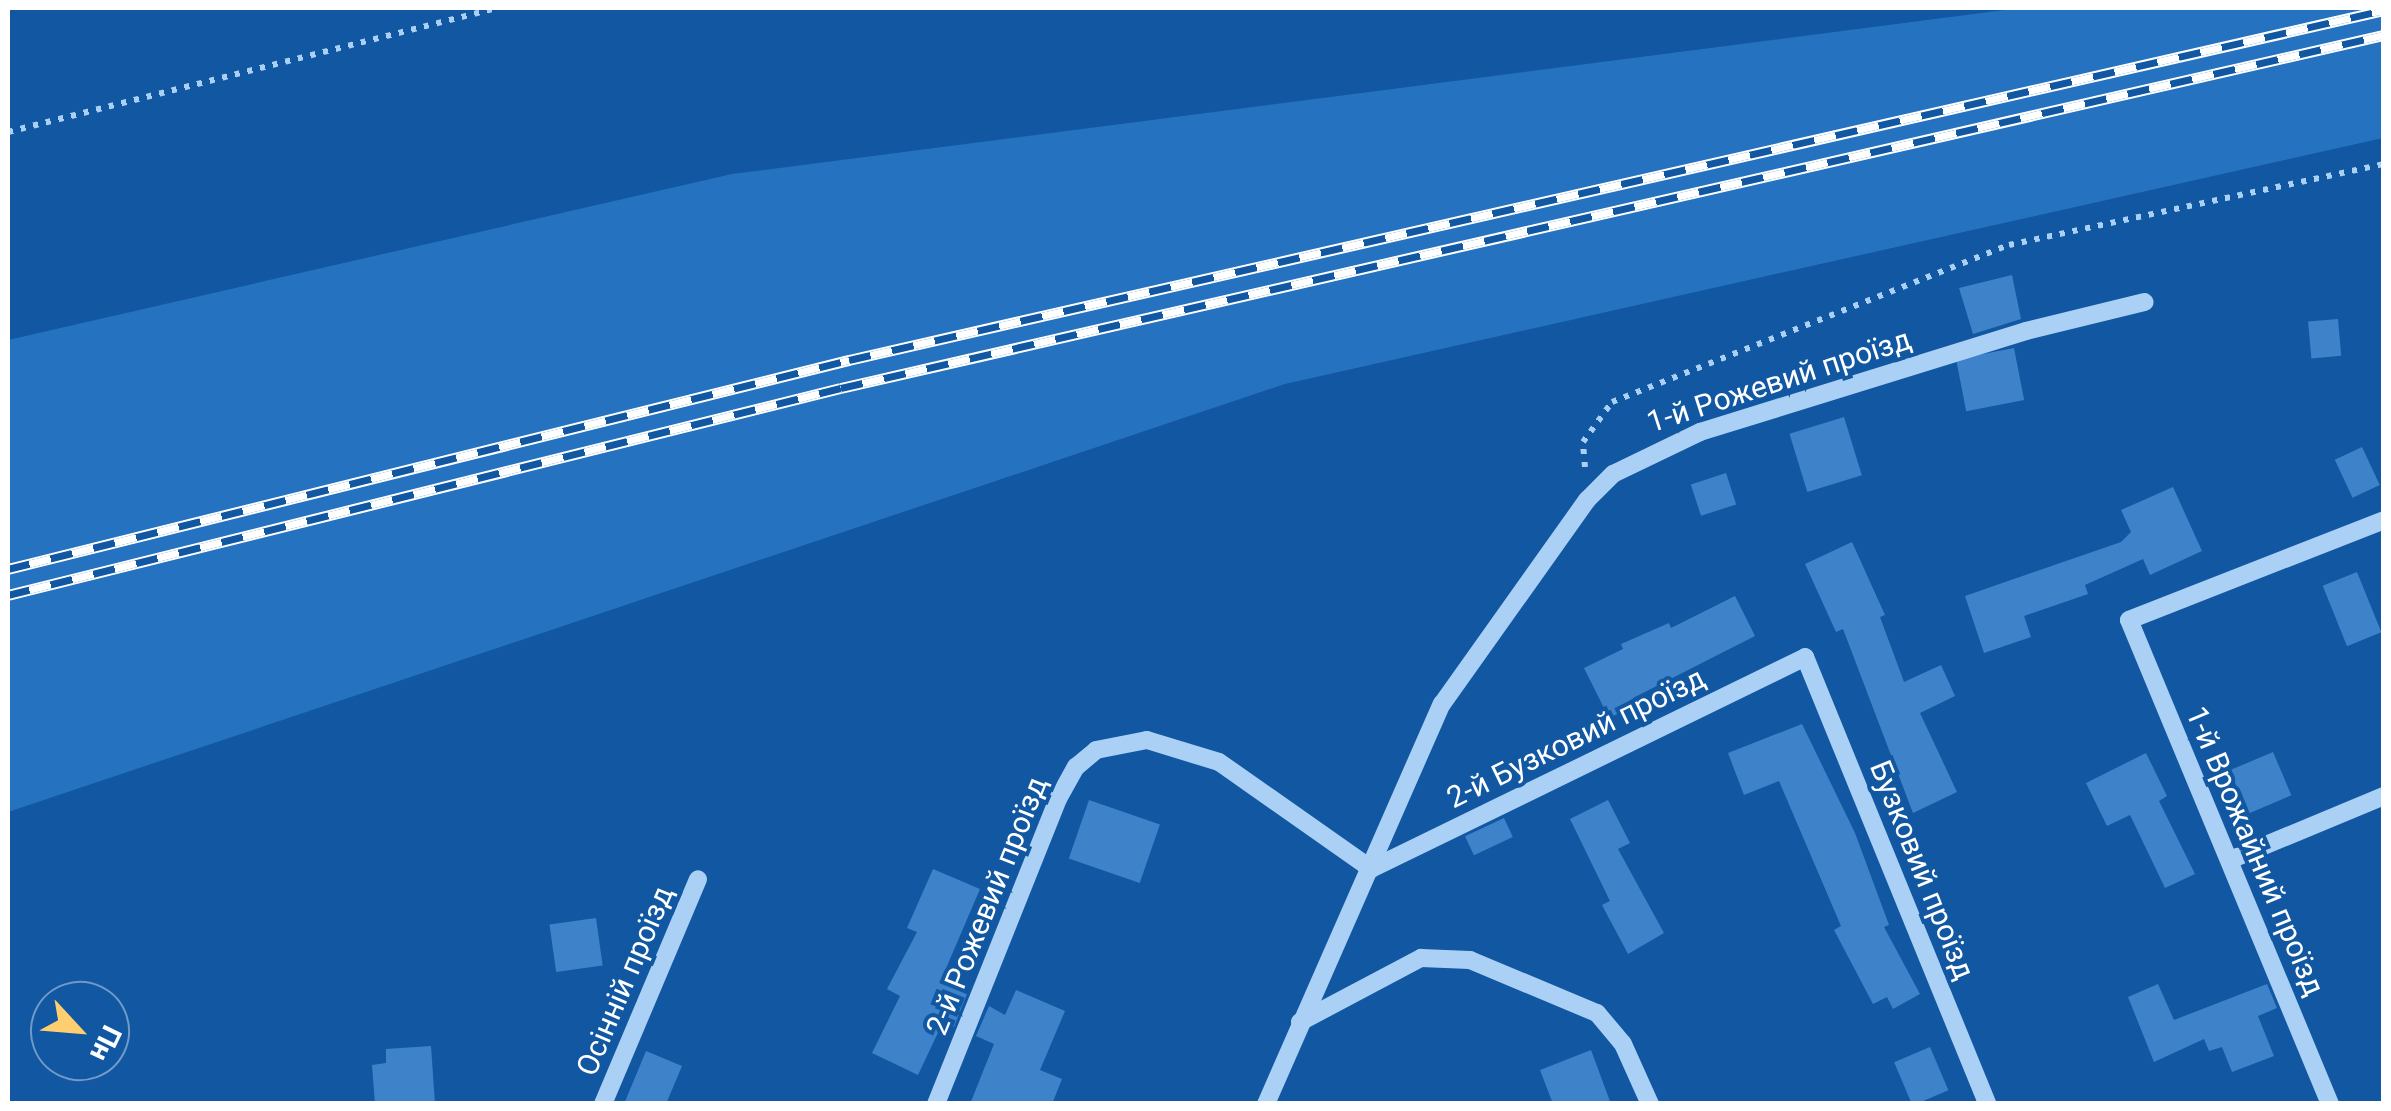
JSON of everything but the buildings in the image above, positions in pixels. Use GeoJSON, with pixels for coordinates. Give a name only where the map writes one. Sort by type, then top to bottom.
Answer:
{"type":"FeatureCollection","features":[{"type":"Feature","properties":{"kind":"street","name":"1-й Рожевий проїзд"},"geometry":{"type":"LineString","coordinates":[[1266,1104],[1442,704],[1586,500],[1640,456],[1700,432],[2026,330],[2145,302]]}},
{"type":"Feature","properties":{"kind":"street","name":"1-й Врожайний проїзд"},"geometry":{"type":"LineString","coordinates":[[2330,1104],[2129,620],[2384,520]]}},
{"type":"Feature","properties":{"kind":"street","name":"2-й Бузковий проїзд"},"geometry":{"type":"LineString","coordinates":[[1371,869],[1806,657]]}},
{"type":"Feature","properties":{"kind":"street","name":"Бузковий проїзд"},"geometry":{"type":"LineString","coordinates":[[1806,657],[1987,1104]]}},
{"type":"Feature","properties":{"kind":"street","name":"2-й Рожевий проїзд"},"geometry":{"type":"LineString","coordinates":[[936,1104],[1058,799],[1076,767],[1096,750],[1146,740],[1219,762],[1371,869]]}},
{"type":"Feature","properties":{"kind":"street"},"geometry":{"type":"LineString","coordinates":[[2230,860],[2384,796]]}},
{"type":"Feature","properties":{"kind":"street","name":"Осінній проїзд"},"geometry":{"type":"LineString","coordinates":[[603,1104],[698,879]]}},
{"type":"Feature","properties":{"kind":"street"},"geometry":{"type":"LineString","coordinates":[[1300,1022],[1421,958],[1470,960],[1597,1013],[1623,1044],[1650,1104]]}},
{"type":"Feature","properties":{"kind":"path"},"geometry":{"type":"LineString","coordinates":[[8,132],[497,8]]}},
{"type":"Feature","properties":{"kind":"path"},"geometry":{"type":"LineString","coordinates":[[1586,500],[1583,442],[1612,402],[2009,245],[2384,164]]}},
{"type":"Feature","properties":{"kind":"shaded area"},"geometry":{"type":"Polygon","coordinates":[[[2020,8],[2383,8],[2383,138],[1285,384],[8,812],[8,340],[732,174],[2020,8]]]}},
{"type":"Feature","properties":{"kind":"railway"},"geometry":{"type":"LineString","coordinates":[[8,569],[849,360],[2384,10]]}},
{"type":"Feature","properties":{"kind":"railway"},"geometry":{"type":"LineString","coordinates":[[8,595],[841,388],[2384,35]]}}]}
